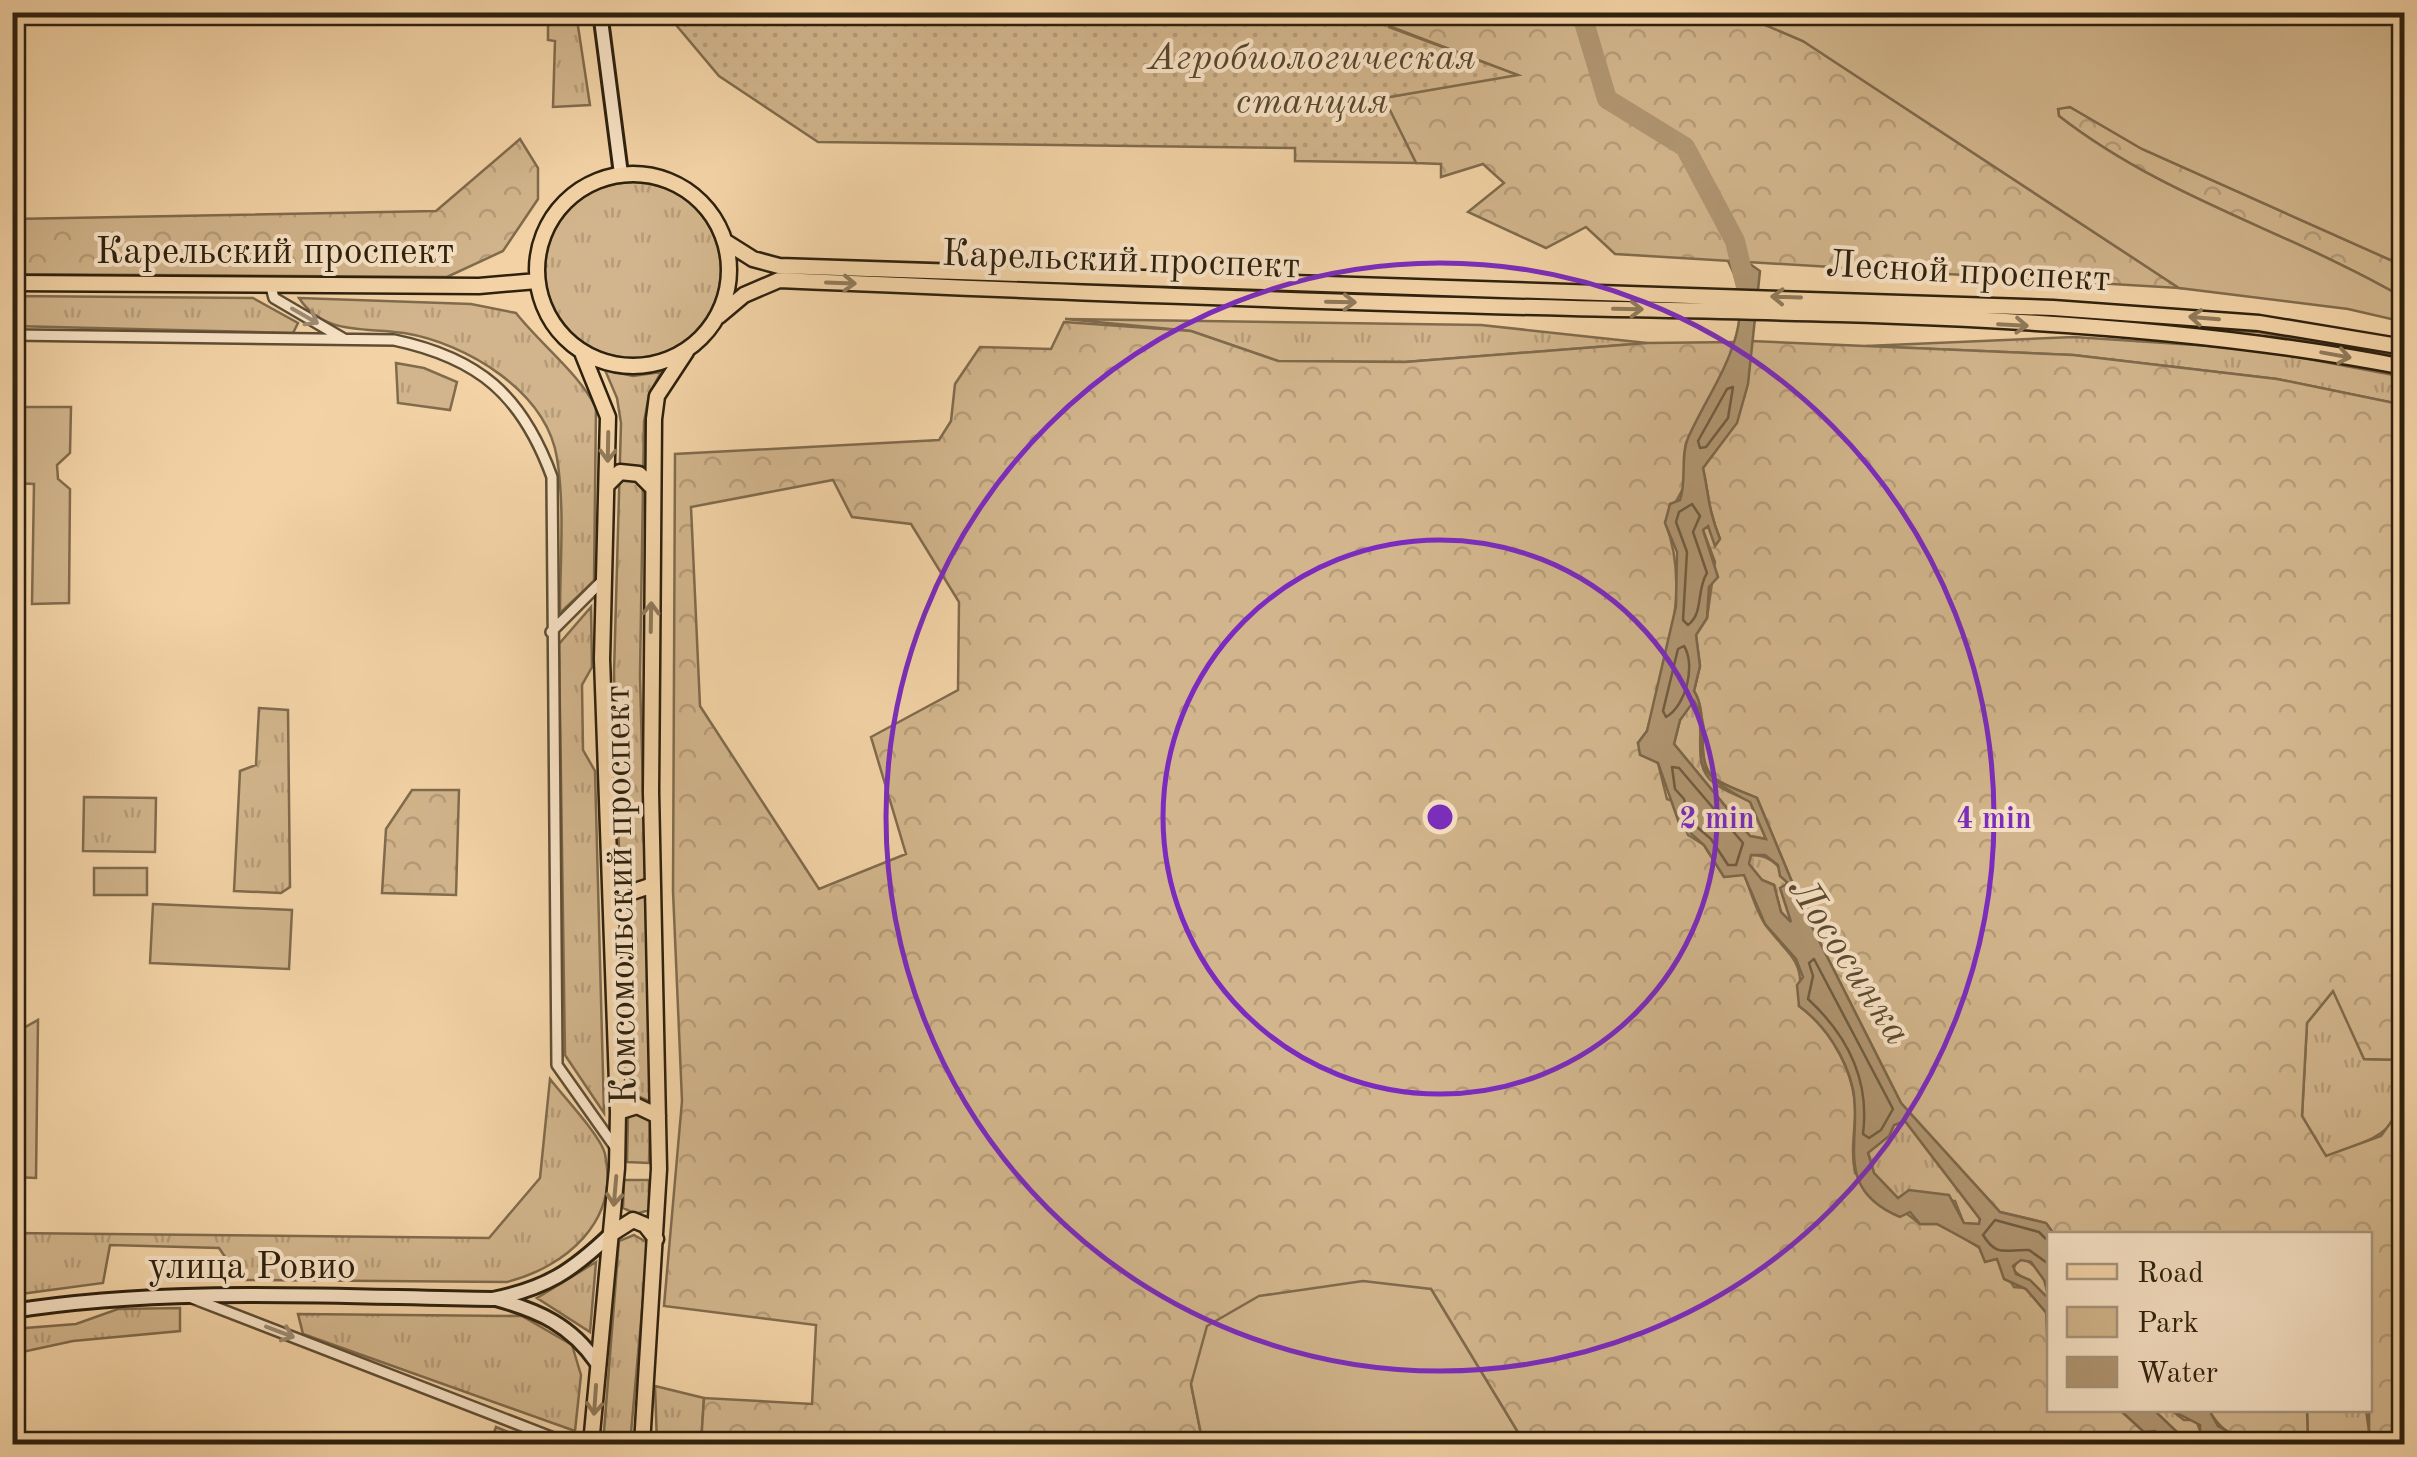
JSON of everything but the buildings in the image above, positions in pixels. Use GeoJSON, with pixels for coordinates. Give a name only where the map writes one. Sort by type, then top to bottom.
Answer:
{"type":"FeatureCollection","features":[{"type":"Feature","properties":{"kind":"main road"},"geometry":{"type":"LineString","coordinates":[[600,12],[621,174]]}},
{"type":"Feature","properties":{"kind":"main road"},"geometry":{"type":"LineString","coordinates":[[621,174],[651,176],[684,188],[714,216],[726,242],[729,284],[719,316],[686,352],[658,364],[605,363],[582,354],[556,331],[542,307],[537,254],[546,226],[571,196],[621,174]]}},
{"type":"Feature","properties":{"kind":"main road","name":"Карельский проспект"},"geometry":{"type":"LineString","coordinates":[[726,242],[753,258],[779,266],[1526,290]]}},
{"type":"Feature","properties":{"kind":"main road","name":"Карельский проспект"},"geometry":{"type":"LineString","coordinates":[[719,316],[744,295],[779,280],[1530,307]]}},
{"type":"Feature","properties":{"kind":"main road"},"geometry":{"type":"LineString","coordinates":[[1200,280],[1200,298]]}},
{"type":"Feature","properties":{"kind":"main road","name":"Карельский проспект"},"geometry":{"type":"LineString","coordinates":[[12,283],[271,287],[479,286],[537,281]]}},
{"type":"Feature","properties":{"kind":"main road","name":"Лесной проспект"},"geometry":{"type":"LineString","coordinates":[[1526,290],[2190,316],[2404,348]]}},
{"type":"Feature","properties":{"kind":"main road","name":"Лесной проспект"},"geometry":{"type":"LineString","coordinates":[[1530,307],[1916,320],[2259,341],[2404,368]]}},
{"type":"Feature","properties":{"kind":"main road","name":"Комсомольский проспект"},"geometry":{"type":"LineString","coordinates":[[642,1444],[656,1239],[658,1116],[652,487],[657,396],[686,352]]}},
{"type":"Feature","properties":{"kind":"main road","name":"Комсомольский проспект"},"geometry":{"type":"LineString","coordinates":[[582,354],[608,417],[604,579],[618,1112],[591,1444]]}},
{"type":"Feature","properties":{"kind":"main road"},"geometry":{"type":"LineString","coordinates":[[608,484],[620,472],[639,474],[652,487]]}},
{"type":"Feature","properties":{"kind":"main road"},"geometry":{"type":"LineString","coordinates":[[610,886],[632,892],[653,884]]}},
{"type":"Feature","properties":{"kind":"main road"},"geometry":{"type":"LineString","coordinates":[[618,1112],[637,1106],[658,1116]]}},
{"type":"Feature","properties":{"kind":"main road"},"geometry":{"type":"LineString","coordinates":[[611,1234],[633,1220],[656,1239]]}},
{"type":"Feature","properties":{"kind":"main road","name":"улица Ровио"},"geometry":{"type":"LineString","coordinates":[[12,1310],[76,1302],[190,1297],[493,1299],[533,1291],[554,1280],[611,1234]]}},
{"type":"Feature","properties":{"kind":"main road","name":"улица Ровио"},"geometry":{"type":"LineString","coordinates":[[493,1299],[538,1311],[560,1324],[581,1339],[598,1362]]}},
{"type":"Feature","properties":{"kind":"street"},"geometry":{"type":"LineString","coordinates":[[271,287],[274,298],[345,340]]}},
{"type":"Feature","properties":{"kind":"street"},"geometry":{"type":"LineString","coordinates":[[12,335],[394,340],[443,353],[493,382],[528,420],[552,477],[557,1065],[617,1150]]}},
{"type":"Feature","properties":{"kind":"street"},"geometry":{"type":"LineString","coordinates":[[551,632],[604,579]]}},
{"type":"Feature","properties":{"kind":"street"},"geometry":{"type":"LineString","coordinates":[[190,1297],[569,1444]]}},
{"type":"Feature","properties":{"kind":"green space"},"geometry":{"type":"Polygon","coordinates":[[[548,13],[576,13],[590,105],[553,107],[555,41],[548,40],[548,13]]]}},
{"type":"Feature","properties":{"kind":"green space","name":"Агробиологическая станция"},"geometry":{"type":"Polygon","coordinates":[[[666,13],[1388,13],[1389,27],[1518,75],[1384,98],[1416,163],[1295,161],[1295,148],[818,142],[719,76],[666,13]]]}},
{"type":"Feature","properties":{"kind":"green space"},"geometry":{"type":"Polygon","coordinates":[[[1388,13],[1737,13],[1803,41],[2179,288],[1615,254],[1586,227],[1546,248],[1468,212],[1504,183],[1483,164],[1441,177],[1441,164],[1416,163],[1383,98],[1515,74],[1389,26],[1388,13]]]}},
{"type":"Feature","properties":{"kind":"green space"},"geometry":{"type":"Polygon","coordinates":[[[1737,13],[2404,13],[2404,266],[2142,149],[2070,107],[2058,109],[2059,116],[2141,170],[2404,298],[2404,322],[2348,309],[2179,288],[1803,41],[1737,13]]]}},
{"type":"Feature","properties":{"kind":"green space"},"geometry":{"type":"Polygon","coordinates":[[[2070,107],[2142,149],[2404,266],[2404,298],[2141,170],[2059,116],[2058,108],[2070,107]]]}},
{"type":"Feature","properties":{"kind":"green space"},"geometry":{"type":"Polygon","coordinates":[[[520,139],[538,168],[538,199],[503,251],[447,277],[13,274],[13,219],[436,211],[520,139]]]}},
{"type":"Feature","properties":{"kind":"green space"},"geometry":{"type":"Polygon","coordinates":[[[633,182],[667,189],[695,208],[714,236],[721,270],[714,304],[695,332],[667,351],[633,358],[599,351],[571,332],[552,304],[545,270],[552,236],[571,208],[599,189],[633,182]]]}},
{"type":"Feature","properties":{"kind":"green space"},"geometry":{"type":"Polygon","coordinates":[[[783,272],[1196,286],[1196,291],[783,272]]]}},
{"type":"Feature","properties":{"kind":"green space"},"geometry":{"type":"Polygon","coordinates":[[[1207,285],[1516,296],[1516,301],[1208,292],[1207,285]]]}},
{"type":"Feature","properties":{"kind":"green space"},"geometry":{"type":"Polygon","coordinates":[[[13,296],[253,298],[298,323],[293,333],[13,326],[13,296]]]}},
{"type":"Feature","properties":{"kind":"green space"},"geometry":{"type":"Polygon","coordinates":[[[299,298],[471,304],[516,313],[580,383],[596,408],[594,581],[560,613],[557,458],[550,434],[537,412],[500,374],[453,347],[404,333],[333,324],[309,310],[299,298]]]}},
{"type":"Feature","properties":{"kind":"green space"},"geometry":{"type":"Polygon","coordinates":[[[1913,309],[2075,315],[2259,329],[2404,357],[2404,361],[2258,332],[1910,313],[1913,309]]]}},
{"type":"Feature","properties":{"kind":"green space"},"geometry":{"type":"Polygon","coordinates":[[[1065,319],[1481,325],[1647,343],[1405,362],[1278,361],[1191,331],[1065,319]]]}},
{"type":"Feature","properties":{"kind":"green space"},"geometry":{"type":"Polygon","coordinates":[[[1064,322],[1191,331],[1278,361],[1405,362],[1647,343],[1736,342],[1735,352],[1686,443],[1686,483],[1665,522],[1676,574],[1673,627],[1647,731],[1638,743],[1658,763],[1667,799],[1675,802],[1688,835],[1704,845],[1724,877],[1744,874],[1763,921],[1795,962],[1800,979],[1799,1006],[1831,1040],[1852,1085],[1855,1173],[1920,1224],[1937,1224],[1997,1259],[2014,1287],[2025,1288],[2046,1309],[2047,1412],[2122,1412],[2144,1432],[2155,1431],[2169,1444],[1525,1444],[1431,1289],[1191,1384],[1203,1444],[701,1444],[704,1398],[812,1404],[816,1325],[664,1306],[682,1101],[673,891],[675,454],[939,440],[951,421],[955,384],[980,347],[1051,349],[1064,322]],[[833,480],[691,507],[700,706],[819,889],[906,854],[871,737],[958,690],[959,602],[911,524],[852,517],[833,480]]]}},
{"type":"Feature","properties":{"kind":"green space"},"geometry":{"type":"Polygon","coordinates":[[[2074,337],[2256,349],[2404,377],[2404,405],[2277,379],[2073,355],[1866,346],[2074,337]]]}},
{"type":"Feature","properties":{"kind":"green space"},"geometry":{"type":"Polygon","coordinates":[[[1751,341],[2073,355],[2277,379],[2404,405],[2404,1060],[2364,1059],[2333,991],[2307,1023],[2302,1116],[2326,1156],[2381,1136],[2404,1104],[2404,1444],[2369,1442],[2372,1232],[2053,1232],[2046,1223],[2000,1212],[1901,1103],[1805,913],[1757,798],[1717,780],[1704,760],[1701,713],[1694,691],[1700,666],[1696,635],[1707,618],[1715,562],[1703,530],[1707,525],[1720,539],[1703,468],[1733,423],[1747,380],[1751,341]]]}},
{"type":"Feature","properties":{"kind":"green space"},"geometry":{"type":"Polygon","coordinates":[[[396,363],[424,368],[457,382],[450,410],[398,403],[396,363]]]}},
{"type":"Feature","properties":{"kind":"green space"},"geometry":{"type":"Polygon","coordinates":[[[605,370],[633,376],[661,372],[649,395],[644,422],[640,676],[651,1102],[638,1096],[626,1099],[614,673],[621,423],[617,398],[605,370]]]}},
{"type":"Feature","properties":{"kind":"green space"},"geometry":{"type":"Polygon","coordinates":[[[12,407],[71,407],[70,453],[57,465],[58,479],[70,489],[69,603],[32,604],[34,484],[13,483],[12,407]]]}},
{"type":"Feature","properties":{"kind":"green space"},"geometry":{"type":"Polygon","coordinates":[[[591,607],[592,667],[582,685],[583,750],[595,771],[604,1113],[565,1055],[559,644],[591,607]]]}},
{"type":"Feature","properties":{"kind":"green space"},"geometry":{"type":"Polygon","coordinates":[[[1693,701],[1700,721],[1700,755],[1706,775],[1722,788],[1750,801],[1766,839],[1750,836],[1674,744],[1680,720],[1693,701]]]}},
{"type":"Feature","properties":{"kind":"green space"},"geometry":{"type":"Polygon","coordinates":[[[259,708],[288,710],[290,887],[281,893],[234,891],[240,771],[256,765],[259,708]]]}},
{"type":"Feature","properties":{"kind":"green space"},"geometry":{"type":"Polygon","coordinates":[[[412,790],[459,790],[456,895],[382,893],[386,829],[412,790]]]}},
{"type":"Feature","properties":{"kind":"green space"},"geometry":{"type":"Polygon","coordinates":[[[84,797],[156,798],[155,852],[83,851],[84,797]]]}},
{"type":"Feature","properties":{"kind":"green space"},"geometry":{"type":"Polygon","coordinates":[[[1751,855],[1773,861],[1780,869],[1788,888],[1791,923],[1781,912],[1774,885],[1762,880],[1748,863],[1751,855]]]}},
{"type":"Feature","properties":{"kind":"green space"},"geometry":{"type":"Polygon","coordinates":[[[94,868],[147,868],[147,895],[94,895],[94,868]]]}},
{"type":"Feature","properties":{"kind":"green space"},"geometry":{"type":"Polygon","coordinates":[[[153,904],[292,910],[289,969],[150,963],[153,904]]]}},
{"type":"Feature","properties":{"kind":"green space"},"geometry":{"type":"Polygon","coordinates":[[[2334,990],[2364,1059],[2404,1060],[2403,1084],[2401,1102],[2388,1127],[2364,1142],[2325,1157],[2302,1116],[2307,1023],[2334,990]]]}},
{"type":"Feature","properties":{"kind":"green space"},"geometry":{"type":"Polygon","coordinates":[[[38,1020],[36,1178],[13,1177],[13,1034],[38,1020]]]}},
{"type":"Feature","properties":{"kind":"green space"},"geometry":{"type":"Polygon","coordinates":[[[550,1079],[602,1146],[607,1178],[604,1201],[583,1238],[567,1253],[528,1275],[507,1282],[241,1280],[219,1248],[110,1245],[103,1283],[13,1295],[13,1233],[489,1238],[540,1178],[550,1079]]]}},
{"type":"Feature","properties":{"kind":"green space"},"geometry":{"type":"Polygon","coordinates":[[[639,1114],[650,1120],[649,1163],[627,1162],[628,1116],[639,1114]]]}},
{"type":"Feature","properties":{"kind":"green space"},"geometry":{"type":"Polygon","coordinates":[[[1905,1121],[1980,1219],[1979,1224],[1964,1224],[1955,1201],[1898,1198],[1874,1173],[1868,1152],[1889,1136],[1894,1125],[1905,1121]]]}},
{"type":"Feature","properties":{"kind":"green space"},"geometry":{"type":"Polygon","coordinates":[[[624,1180],[649,1180],[649,1210],[636,1214],[623,1208],[624,1180]]]}},
{"type":"Feature","properties":{"kind":"green space"},"geometry":{"type":"Polygon","coordinates":[[[634,1235],[648,1243],[630,1444],[603,1444],[619,1241],[634,1235]]]}},
{"type":"Feature","properties":{"kind":"green space"},"geometry":{"type":"Polygon","coordinates":[[[2025,1259],[2042,1272],[2047,1297],[2013,1270],[2017,1261],[2025,1259]]]}},
{"type":"Feature","properties":{"kind":"green space"},"geometry":{"type":"Polygon","coordinates":[[[596,1262],[590,1332],[537,1298],[596,1262]]]}},
{"type":"Feature","properties":{"kind":"green space"},"geometry":{"type":"Polygon","coordinates":[[[1363,1281],[1431,1289],[1525,1444],[1203,1444],[1191,1384],[1207,1326],[1259,1296],[1363,1281]]]}},
{"type":"Feature","properties":{"kind":"green space"},"geometry":{"type":"Polygon","coordinates":[[[180,1308],[180,1331],[73,1341],[13,1354],[13,1329],[76,1324],[118,1309],[180,1308]]]}},
{"type":"Feature","properties":{"kind":"green space"},"geometry":{"type":"Polygon","coordinates":[[[298,1314],[522,1316],[572,1345],[581,1375],[575,1431],[303,1334],[298,1314]]]}},
{"type":"Feature","properties":{"kind":"green space"},"geometry":{"type":"Polygon","coordinates":[[[655,1386],[704,1398],[701,1444],[657,1444],[655,1386]]]}},
{"type":"Feature","properties":{"kind":"green space"},"geometry":{"type":"Polygon","coordinates":[[[2155,1412],[2174,1412],[2184,1420],[2196,1420],[2201,1433],[2179,1434],[2155,1412]]]}},
{"type":"Feature","properties":{"kind":"green space"},"geometry":{"type":"Polygon","coordinates":[[[2210,1412],[2307,1412],[2308,1444],[2252,1442],[2218,1423],[2210,1412]]]}},
{"type":"Feature","properties":{"kind":"green space"},"geometry":{"type":"Polygon","coordinates":[[[2307,1412],[2366,1412],[2371,1444],[2308,1444],[2307,1412]]]}},
{"type":"Feature","properties":{"kind":"green space"},"geometry":{"type":"Polygon","coordinates":[[[496,1427],[537,1444],[490,1444],[496,1427]]]}},
{"type":"Feature","properties":{"kind":"water"},"geometry":{"type":"Polygon","coordinates":[[[1729,263],[1750,264],[1760,271],[1748,384],[1737,423],[1703,468],[1720,539],[1715,546],[1708,526],[1703,530],[1718,577],[1709,587],[1707,618],[1696,635],[1700,666],[1694,691],[1701,717],[1694,701],[1680,720],[1674,744],[1750,836],[1766,839],[1750,802],[1709,775],[1702,764],[1703,741],[1704,760],[1713,777],[1757,798],[1805,913],[1901,1103],[2000,1212],[2046,1223],[2053,1232],[2047,1232],[2047,1284],[2031,1262],[2021,1260],[2013,1266],[2016,1274],[2030,1280],[2047,1297],[2047,1314],[2026,1289],[2004,1279],[1997,1259],[1985,1262],[1979,1247],[1937,1224],[1920,1224],[1910,1212],[1900,1217],[1865,1192],[1854,1161],[1855,1108],[1850,1077],[1826,1032],[1799,1006],[1797,985],[1803,977],[1796,959],[1765,924],[1744,875],[1724,877],[1704,845],[1679,823],[1658,763],[1640,755],[1638,743],[1647,731],[1676,606],[1677,552],[1665,523],[1670,504],[1680,500],[1688,438],[1730,353],[1740,309],[1738,286],[1729,263]],[[1751,855],[1749,864],[1762,880],[1774,885],[1781,912],[1791,922],[1780,888],[1788,883],[1780,876],[1778,865],[1765,855],[1751,855]],[[1905,1121],[1894,1125],[1889,1136],[1868,1153],[1874,1173],[1898,1198],[1909,1190],[1949,1195],[1964,1223],[1979,1224],[1980,1219],[1905,1121]]]}},
{"type":"Feature","properties":{"kind":"water"},"geometry":{"type":"Polygon","coordinates":[[[2122,1412],[2156,1412],[2179,1434],[2200,1432],[2200,1425],[2175,1412],[2210,1412],[2218,1426],[2251,1444],[2169,1444],[2155,1431],[2144,1432],[2122,1412]]]}},
{"type":"Feature","properties":{"kind":"waterway","name":"Лососинка"},"geometry":{"type":"LineString","coordinates":[[1581,12],[1607,99],[1685,147],[1735,241],[1746,287]]}}]}
